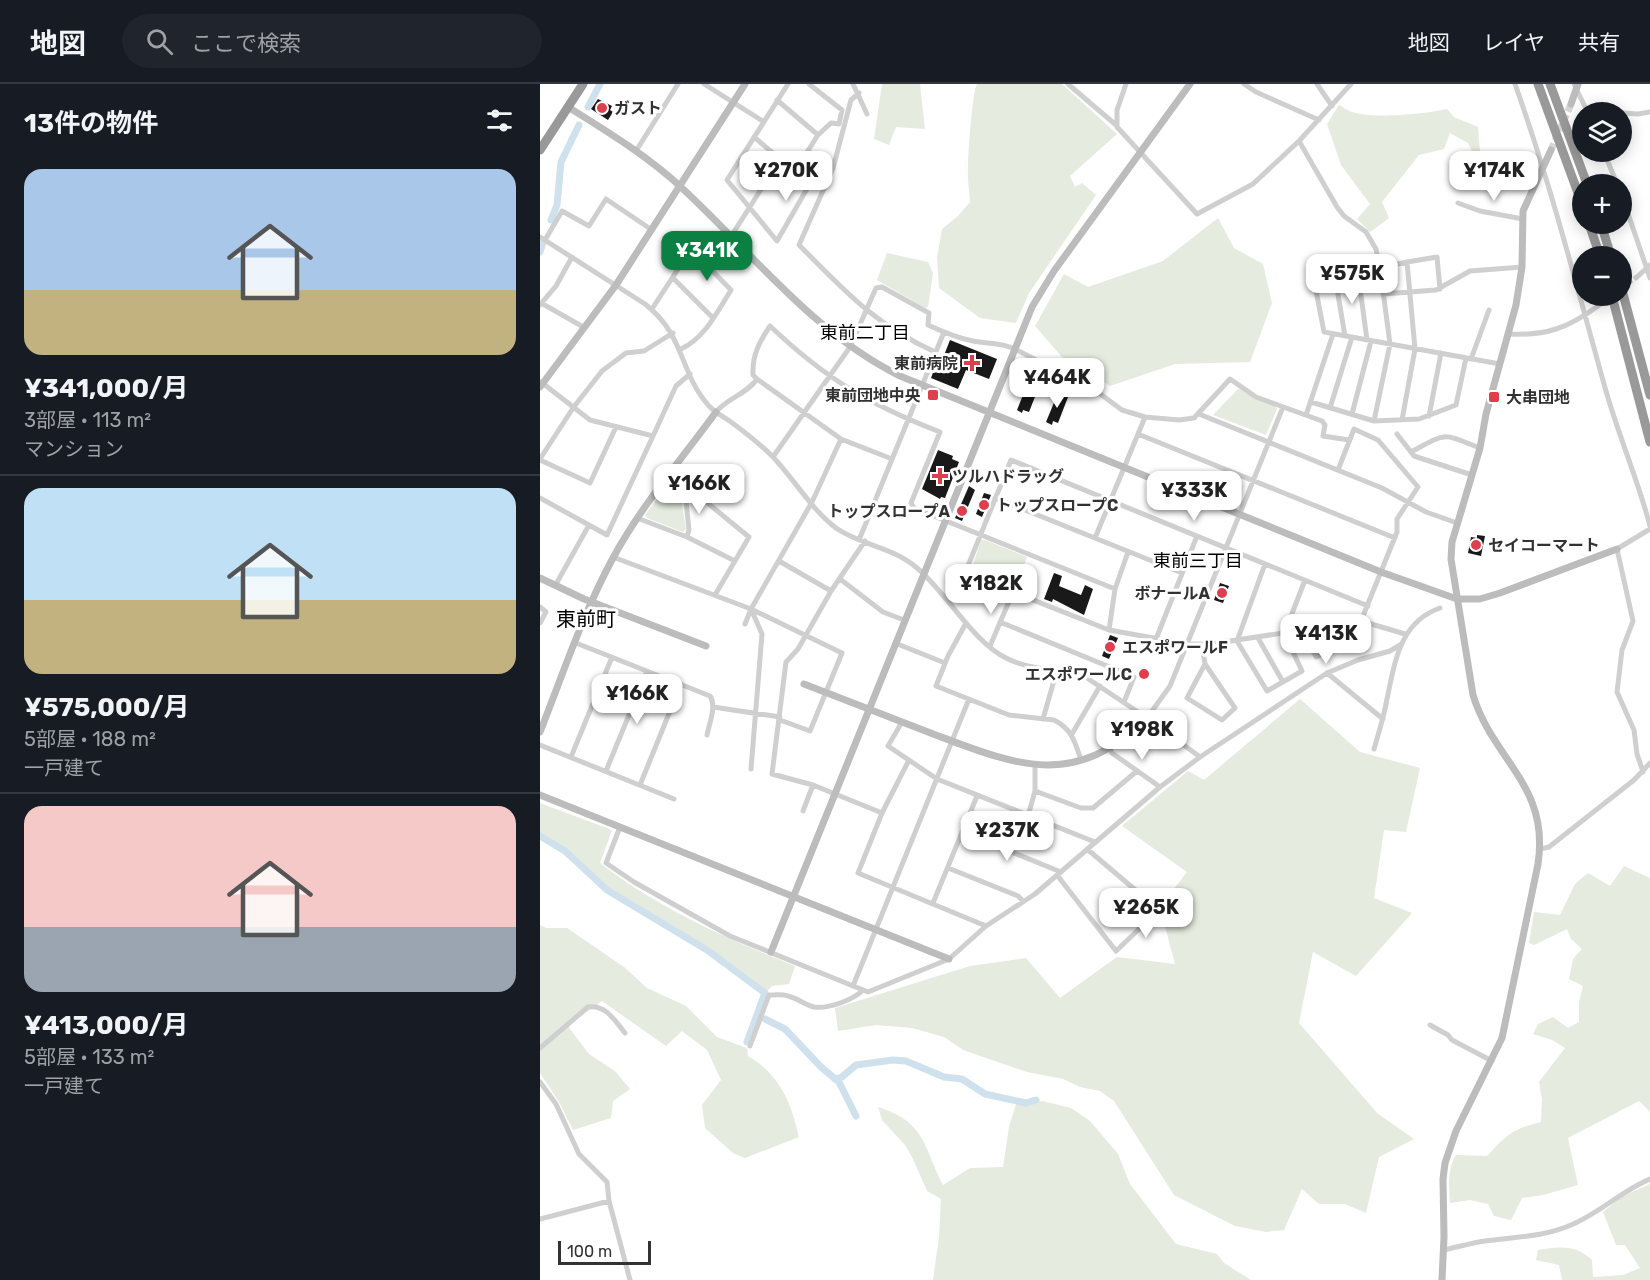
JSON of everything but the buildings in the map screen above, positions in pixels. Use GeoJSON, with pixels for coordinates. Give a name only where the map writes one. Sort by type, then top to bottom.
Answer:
{"type":"FeatureCollection","features":[{"type":"Feature","properties":{"kind":"highway"},"geometry":{"type":"LineString","coordinates":[[540,150],[582,84]]}},
{"type":"Feature","properties":{"kind":"highway"},"geometry":{"type":"LineString","coordinates":[[1538,84],[1572,177]]}},
{"type":"Feature","properties":{"kind":"highway"},"geometry":{"type":"LineString","coordinates":[[1550,84],[1583,174]]}},
{"type":"Feature","properties":{"kind":"highway"},"geometry":{"type":"LineString","coordinates":[[1615,306],[1650,442]]}},
{"type":"Feature","properties":{"kind":"highway"},"geometry":{"type":"LineString","coordinates":[[1626,306],[1650,395]]}},
{"type":"Feature","properties":{"kind":"street"},"geometry":{"type":"LineString","coordinates":[[636,152],[678,84]]}},
{"type":"Feature","properties":{"kind":"street"},"geometry":{"type":"LineString","coordinates":[[704,84],[764,122]]}},
{"type":"Feature","properties":{"kind":"street"},"geometry":{"type":"LineString","coordinates":[[653,436],[590,420],[541,384],[616,285],[745,84]]}},
{"type":"Feature","properties":{"kind":"street"},"geometry":{"type":"LineString","coordinates":[[754,137],[806,181],[808,187],[777,241],[727,180],[777,100],[788,84]]}},
{"type":"Feature","properties":{"kind":"street"},"geometry":{"type":"LineString","coordinates":[[795,171],[818,135],[831,123],[838,124],[842,110],[808,84]]}},
{"type":"Feature","properties":{"kind":"street"},"geometry":{"type":"LineString","coordinates":[[854,84],[867,114]]}},
{"type":"Feature","properties":{"kind":"street"},"geometry":{"type":"LineString","coordinates":[[1068,84],[1117,127],[1197,214],[1253,184],[1299,141],[1351,84]]}},
{"type":"Feature","properties":{"kind":"street"},"geometry":{"type":"LineString","coordinates":[[1117,127],[1117,110],[1126,84]]}},
{"type":"Feature","properties":{"kind":"street"},"geometry":{"type":"LineString","coordinates":[[771,952],[1032,308],[1045,285],[1190,84]]}},
{"type":"Feature","properties":{"kind":"street"},"geometry":{"type":"LineString","coordinates":[[1244,84],[1256,93],[1319,120]]}},
{"type":"Feature","properties":{"kind":"street"},"geometry":{"type":"LineString","coordinates":[[1317,84],[1332,106]]}},
{"type":"Feature","properties":{"kind":"street"},"geometry":{"type":"LineString","coordinates":[[568,107],[636,152],[681,187],[818,321],[850,347],[886,369],[1436,594],[1457,599],[1480,599],[1617,549],[1650,528],[1606,392],[1586,314],[1515,84]]}},
{"type":"Feature","properties":{"kind":"street"},"geometry":{"type":"LineString","coordinates":[[1571,104],[1576,86]]}},
{"type":"Feature","properties":{"kind":"street"},"geometry":{"type":"LineString","coordinates":[[1576,86],[1583,102]]}},
{"type":"Feature","properties":{"kind":"street"},"geometry":{"type":"LineString","coordinates":[[859,93],[851,100],[833,168],[799,245],[867,312],[901,335],[935,352]]}},
{"type":"Feature","properties":{"kind":"street"},"geometry":{"type":"LineString","coordinates":[[777,100],[818,135]]}},
{"type":"Feature","properties":{"kind":"street"},"geometry":{"type":"LineString","coordinates":[[1632,114],[1650,112]]}},
{"type":"Feature","properties":{"kind":"street"},"geometry":{"type":"LineString","coordinates":[[1299,141],[1344,216],[1366,232],[1376,249],[1390,344],[1374,421]]}},
{"type":"Feature","properties":{"kind":"street"},"geometry":{"type":"LineString","coordinates":[[1442,1280],[1444,1250],[1442,1189],[1445,1162],[1456,1131],[1492,1061],[1507,1020],[1540,849],[1539,823],[1533,800],[1488,729],[1476,705],[1451,559],[1457,523],[1480,448],[1486,414],[1518,298],[1525,204],[1551,150]]}},
{"type":"Feature","properties":{"kind":"street"},"geometry":{"type":"LineString","coordinates":[[711,268],[781,158]]}},
{"type":"Feature","properties":{"kind":"street"},"geometry":{"type":"LineString","coordinates":[[652,230],[606,199],[589,226],[562,211],[543,238],[652,309],[673,333],[697,390],[716,412],[749,435],[773,457],[836,527],[862,541],[899,555],[923,574],[966,623],[1002,656],[1022,665],[1076,672],[1124,702],[1200,757]]}},
{"type":"Feature","properties":{"kind":"street"},"geometry":{"type":"LineString","coordinates":[[1458,203],[1480,211],[1523,219]]}},
{"type":"Feature","properties":{"kind":"street"},"geometry":{"type":"LineString","coordinates":[[1632,223],[1650,278]]}},
{"type":"Feature","properties":{"kind":"street"},"geometry":{"type":"LineString","coordinates":[[652,309],[689,252],[695,253],[731,290],[693,344],[681,349]]}},
{"type":"Feature","properties":{"kind":"street"},"geometry":{"type":"LineString","coordinates":[[572,256],[556,286],[541,304],[585,328]]}},
{"type":"Feature","properties":{"kind":"street"},"geometry":{"type":"LineString","coordinates":[[1314,282],[1437,256],[1440,289]]}},
{"type":"Feature","properties":{"kind":"street"},"geometry":{"type":"LineString","coordinates":[[1402,420],[1415,349],[1407,262]]}},
{"type":"Feature","properties":{"kind":"street"},"geometry":{"type":"LineString","coordinates":[[1383,294],[1440,289],[1470,271],[1522,267]]}},
{"type":"Feature","properties":{"kind":"street"},"geometry":{"type":"LineString","coordinates":[[1637,277],[1648,267]]}},
{"type":"Feature","properties":{"kind":"street"},"geometry":{"type":"LineString","coordinates":[[1312,270],[1324,332],[1500,364]]}},
{"type":"Feature","properties":{"kind":"street"},"geometry":{"type":"LineString","coordinates":[[1352,414],[1369,340],[1358,273]]}},
{"type":"Feature","properties":{"kind":"street"},"geometry":{"type":"LineString","coordinates":[[673,278],[713,318]]}},
{"type":"Feature","properties":{"kind":"street"},"geometry":{"type":"LineString","coordinates":[[1330,408],[1349,337],[1335,278]]}},
{"type":"Feature","properties":{"kind":"street"},"geometry":{"type":"LineString","coordinates":[[773,457],[850,347],[876,288],[882,287],[929,313],[928,325],[975,342],[1001,343],[1015,349],[1099,393],[1122,410],[1145,417],[1179,420],[1194,418],[1230,379],[1257,397],[1322,421],[1323,436],[1349,440]]}},
{"type":"Feature","properties":{"kind":"street"},"geometry":{"type":"LineString","coordinates":[[1509,334],[1547,333],[1598,306]]}},
{"type":"Feature","properties":{"kind":"street"},"geometry":{"type":"LineString","coordinates":[[1311,402],[1374,421],[1419,419],[1456,405],[1468,358],[1489,310]]}},
{"type":"Feature","properties":{"kind":"street"},"geometry":{"type":"LineString","coordinates":[[892,459],[841,439],[753,375],[754,355],[761,338],[770,326],[829,377],[871,402],[940,432],[912,506],[1115,589]]}},
{"type":"Feature","properties":{"kind":"street"},"geometry":{"type":"LineString","coordinates":[[882,813],[813,784],[772,774],[786,662],[807,634],[862,541],[892,459],[944,332]]}},
{"type":"Feature","properties":{"kind":"street"},"geometry":{"type":"LineString","coordinates":[[616,427],[590,483],[540,460],[592,382],[617,358],[626,352],[644,351],[673,333]]}},
{"type":"Feature","properties":{"kind":"street"},"geometry":{"type":"LineString","coordinates":[[1306,415],[1333,334]]}},
{"type":"Feature","properties":{"kind":"street"},"geometry":{"type":"LineString","coordinates":[[1429,416],[1441,353]]}},
{"type":"Feature","properties":{"kind":"street"},"geometry":{"type":"LineString","coordinates":[[540,498],[607,535],[653,436],[657,432],[676,386],[690,374]]}},
{"type":"Feature","properties":{"kind":"street"},"geometry":{"type":"LineString","coordinates":[[540,732],[592,602],[614,557],[637,518],[721,406],[752,386],[757,379]]}},
{"type":"Feature","properties":{"kind":"street"},"geometry":{"type":"LineString","coordinates":[[804,684],[999,759],[1035,765],[1064,764],[1081,760],[1109,748],[1134,731],[1147,718],[1170,686],[1283,407]]}},
{"type":"Feature","properties":{"kind":"street"},"geometry":{"type":"LineString","coordinates":[[1199,414],[1382,488],[1426,512],[1457,523]]}},
{"type":"Feature","properties":{"kind":"street"},"geometry":{"type":"LineString","coordinates":[[1095,538],[1145,417]]}},
{"type":"Feature","properties":{"kind":"street"},"geometry":{"type":"LineString","coordinates":[[1338,470],[1354,429],[1367,433],[1386,448],[1418,488],[1397,519],[1395,538],[1361,621]]}},
{"type":"Feature","properties":{"kind":"street"},"geometry":{"type":"LineString","coordinates":[[1138,434],[1395,538]]}},
{"type":"Feature","properties":{"kind":"street"},"geometry":{"type":"LineString","coordinates":[[1398,435],[1414,456],[1472,475]]}},
{"type":"Feature","properties":{"kind":"street"},"geometry":{"type":"LineString","coordinates":[[1411,452],[1441,436],[1448,435],[1480,448]]}},
{"type":"Feature","properties":{"kind":"street"},"geometry":{"type":"LineString","coordinates":[[745,624],[751,609],[812,502],[841,439]]}},
{"type":"Feature","properties":{"kind":"street"},"geometry":{"type":"LineString","coordinates":[[1368,606],[1011,460],[964,573],[1109,630],[1187,644],[1202,645],[1237,641],[1361,621],[1405,634]]}},
{"type":"Feature","properties":{"kind":"street"},"geometry":{"type":"LineString","coordinates":[[671,473],[749,537],[715,595]]}},
{"type":"Feature","properties":{"kind":"street"},"geometry":{"type":"LineString","coordinates":[[687,486],[685,492],[689,530],[687,537]]}},
{"type":"Feature","properties":{"kind":"street"},"geometry":{"type":"LineString","coordinates":[[995,498],[1182,573]]}},
{"type":"Feature","properties":{"kind":"street"},"geometry":{"type":"LineString","coordinates":[[637,518],[687,537],[735,561]]}},
{"type":"Feature","properties":{"kind":"street"},"geometry":{"type":"LineString","coordinates":[[555,586],[589,525]]}},
{"type":"Feature","properties":{"kind":"street"},"geometry":{"type":"LineString","coordinates":[[1156,639],[1197,536]]}},
{"type":"Feature","properties":{"kind":"street"},"geometry":{"type":"LineString","coordinates":[[1617,549],[1633,621],[1622,650],[1617,692],[1634,730],[1637,754],[1643,772]]}},
{"type":"Feature","properties":{"kind":"street"},"geometry":{"type":"LineString","coordinates":[[1109,630],[1115,589],[1128,552]]}},
{"type":"Feature","properties":{"kind":"street"},"geometry":{"type":"LineString","coordinates":[[614,557],[751,609],[807,634],[842,653],[810,731],[780,718],[713,707]]}},
{"type":"Feature","properties":{"kind":"street"},"geometry":{"type":"LineString","coordinates":[[779,561],[831,591]]}},
{"type":"Feature","properties":{"kind":"street"},"geometry":{"type":"LineString","coordinates":[[1237,641],[1265,564]]}},
{"type":"Feature","properties":{"kind":"street"},"geometry":{"type":"LineString","coordinates":[[540,578],[592,602],[706,646]]}},
{"type":"Feature","properties":{"kind":"street"},"geometry":{"type":"LineString","coordinates":[[840,579],[884,612],[904,620]]}},
{"type":"Feature","properties":{"kind":"street"},"geometry":{"type":"LineString","coordinates":[[1237,641],[1267,691],[1302,671],[1286,634],[1305,580]]}},
{"type":"Feature","properties":{"kind":"street"},"geometry":{"type":"LineString","coordinates":[[990,646],[1013,592]]}},
{"type":"Feature","properties":{"kind":"street"},"geometry":{"type":"LineString","coordinates":[[540,607],[546,612],[540,623]]}},
{"type":"Feature","properties":{"kind":"street"},"geometry":{"type":"LineString","coordinates":[[1374,748],[1383,719],[1396,654],[1405,634],[1428,612],[1440,608]]}},
{"type":"Feature","properties":{"kind":"street"},"geometry":{"type":"LineString","coordinates":[[751,609],[762,634],[751,769]]}},
{"type":"Feature","properties":{"kind":"street"},"geometry":{"type":"LineString","coordinates":[[1000,622],[1134,677],[1124,702]]}},
{"type":"Feature","properties":{"kind":"street"},"geometry":{"type":"LineString","coordinates":[[966,623],[936,686],[1009,715],[1043,718],[1059,723],[1072,734],[1081,760]]}},
{"type":"Feature","properties":{"kind":"street"},"geometry":{"type":"LineString","coordinates":[[1303,631],[1316,657],[1334,648],[1325,627]]}},
{"type":"Feature","properties":{"kind":"street"},"geometry":{"type":"LineString","coordinates":[[1258,638],[1283,682]]}},
{"type":"Feature","properties":{"kind":"street"},"geometry":{"type":"LineString","coordinates":[[576,643],[710,696],[713,700],[713,707],[707,735]]}},
{"type":"Feature","properties":{"kind":"street"},"geometry":{"type":"LineString","coordinates":[[895,643],[945,663]]}},
{"type":"Feature","properties":{"kind":"street"},"geometry":{"type":"LineString","coordinates":[[1202,645],[1205,664],[1234,708],[1222,720],[1187,698],[1205,664]]}},
{"type":"Feature","properties":{"kind":"street"},"geometry":{"type":"LineString","coordinates":[[620,827],[606,862],[634,882],[730,936],[868,992],[949,959],[986,926],[1059,874],[1160,787],[1200,757],[1327,673],[1358,660],[1390,651],[1400,645]]}},
{"type":"Feature","properties":{"kind":"street"},"geometry":{"type":"LineString","coordinates":[[571,758],[612,657]]}},
{"type":"Feature","properties":{"kind":"street"},"geometry":{"type":"LineString","coordinates":[[606,771],[647,670]]}},
{"type":"Feature","properties":{"kind":"street"},"geometry":{"type":"LineString","coordinates":[[1043,718],[1057,670]]}},
{"type":"Feature","properties":{"kind":"street"},"geometry":{"type":"LineString","coordinates":[[1327,673],[1383,719]]}},
{"type":"Feature","properties":{"kind":"street"},"geometry":{"type":"LineString","coordinates":[[640,785],[681,684]]}},
{"type":"Feature","properties":{"kind":"street"},"geometry":{"type":"LineString","coordinates":[[1072,734],[1100,686]]}},
{"type":"Feature","properties":{"kind":"street"},"geometry":{"type":"LineString","coordinates":[[853,986],[969,699]]}},
{"type":"Feature","properties":{"kind":"street"},"geometry":{"type":"LineString","coordinates":[[902,722],[888,746],[937,779],[1095,842]]}},
{"type":"Feature","properties":{"kind":"street"},"geometry":{"type":"LineString","coordinates":[[540,745],[674,799]]}},
{"type":"Feature","properties":{"kind":"street"},"geometry":{"type":"LineString","coordinates":[[1109,748],[1160,787]]}},
{"type":"Feature","properties":{"kind":"street"},"geometry":{"type":"LineString","coordinates":[[909,760],[882,813],[858,873],[986,926]]}},
{"type":"Feature","properties":{"kind":"street"},"geometry":{"type":"LineString","coordinates":[[1540,849],[1549,847],[1643,772],[1650,763]]}},
{"type":"Feature","properties":{"kind":"street"},"geometry":{"type":"LineString","coordinates":[[1028,816],[1035,790],[1035,765]]}},
{"type":"Feature","properties":{"kind":"street"},"geometry":{"type":"LineString","coordinates":[[1035,790],[1081,808],[1092,808],[1137,771]]}},
{"type":"Feature","properties":{"kind":"street"},"geometry":{"type":"LineString","coordinates":[[803,811],[813,784]]}},
{"type":"Feature","properties":{"kind":"street"},"geometry":{"type":"LineString","coordinates":[[540,795],[949,959]]}},
{"type":"Feature","properties":{"kind":"street"},"geometry":{"type":"LineString","coordinates":[[933,903],[977,796]]}},
{"type":"Feature","properties":{"kind":"street"},"geometry":{"type":"LineString","coordinates":[[962,832],[1059,874],[1116,951],[1160,910],[1087,849]]}},
{"type":"Feature","properties":{"kind":"street"},"geometry":{"type":"LineString","coordinates":[[948,868],[1018,896],[1023,901]]}},
{"type":"Feature","properties":{"kind":"street"},"geometry":{"type":"LineString","coordinates":[[750,1046],[769,994],[787,995],[814,1007],[839,1002],[858,995],[863,990]]}},
{"type":"Feature","properties":{"kind":"street"},"geometry":{"type":"LineString","coordinates":[[540,1048],[588,1008],[594,1006],[608,1013],[625,1033]]}},
{"type":"Feature","properties":{"kind":"street"},"geometry":{"type":"LineString","coordinates":[[1430,1025],[1448,1035],[1452,1040],[1492,1061]]}},
{"type":"Feature","properties":{"kind":"street"},"geometry":{"type":"LineString","coordinates":[[540,1082],[556,1104],[579,1154],[604,1177],[630,1280]]}},
{"type":"Feature","properties":{"kind":"street"},"geometry":{"type":"LineString","coordinates":[[1444,1250],[1486,1241],[1544,1233],[1570,1226],[1596,1213],[1630,1187],[1650,1179]]}},
{"type":"Feature","properties":{"kind":"street"},"geometry":{"type":"LineString","coordinates":[[540,1219],[609,1201]]}},
{"type":"Feature","properties":{"kind":"shaded area"},"geometry":{"type":"Polygon","coordinates":[[[882,84],[920,84],[925,129],[896,127],[889,145],[874,139],[882,84]]]}},
{"type":"Feature","properties":{"kind":"shaded area"},"geometry":{"type":"Polygon","coordinates":[[[977,84],[1062,84],[1117,134],[1070,176],[1075,187],[1082,183],[1096,195],[1029,293],[1016,323],[980,318],[939,288],[937,257],[942,229],[970,202],[969,145],[973,100],[977,84]]]}},
{"type":"Feature","properties":{"kind":"shaded area"},"geometry":{"type":"Polygon","coordinates":[[[1339,105],[1352,112],[1372,115],[1426,113],[1447,109],[1454,117],[1478,127],[1480,152],[1473,153],[1468,143],[1450,133],[1444,149],[1419,155],[1382,202],[1389,218],[1370,232],[1357,219],[1370,204],[1341,165],[1327,124],[1339,105]]]}},
{"type":"Feature","properties":{"kind":"shaded area"},"geometry":{"type":"Polygon","coordinates":[[[1218,218],[1234,248],[1263,264],[1272,303],[1250,362],[1175,364],[1110,386],[1062,357],[1035,326],[1064,274],[1088,287],[1163,261],[1218,218]]]}},
{"type":"Feature","properties":{"kind":"shaded area"},"geometry":{"type":"Polygon","coordinates":[[[887,253],[928,262],[933,273],[928,307],[925,308],[877,280],[887,253]]]}},
{"type":"Feature","properties":{"kind":"shaded area"},"geometry":{"type":"Polygon","coordinates":[[[1239,388],[1277,409],[1266,435],[1213,415],[1239,388]]]}},
{"type":"Feature","properties":{"kind":"shaded area"},"geometry":{"type":"Polygon","coordinates":[[[671,479],[679,485],[686,529],[683,532],[647,518],[645,515],[671,479]]]}},
{"type":"Feature","properties":{"kind":"shaded area"},"geometry":{"type":"Polygon","coordinates":[[[981,540],[1027,557],[1015,589],[971,571],[981,540]]]}},
{"type":"Feature","properties":{"kind":"shaded area"},"geometry":{"type":"Polygon","coordinates":[[[1300,699],[1360,752],[1420,768],[1406,832],[1384,830],[1374,898],[1412,913],[1356,976],[1313,952],[1299,1023],[1377,1113],[1414,1139],[1379,1157],[1366,1213],[1345,1204],[1319,1204],[1302,1189],[1284,1230],[1266,1232],[1235,1226],[1174,1195],[1114,1101],[1100,1091],[1080,1087],[1063,1079],[1027,1072],[963,1050],[944,1037],[912,1028],[876,1025],[838,1031],[835,1008],[970,966],[1026,958],[1060,998],[1117,957],[1175,964],[1160,907],[1187,872],[1122,826],[1188,771],[1204,780],[1300,699]]]}},
{"type":"Feature","properties":{"kind":"shaded area"},"geometry":{"type":"Polygon","coordinates":[[[540,803],[612,830],[600,863],[669,908],[744,945],[795,966],[789,984],[772,986],[766,992],[708,949],[601,884],[565,848],[540,833],[540,803]]]}},
{"type":"Feature","properties":{"kind":"shaded area"},"geometry":{"type":"Polygon","coordinates":[[[1624,866],[1650,878],[1650,1112],[1639,1101],[1568,1138],[1578,1185],[1543,1195],[1522,1198],[1511,1220],[1494,1216],[1488,1204],[1470,1200],[1450,1203],[1450,1172],[1456,1155],[1487,1156],[1511,1134],[1523,1127],[1541,1122],[1542,1099],[1539,1082],[1565,1048],[1552,1040],[1533,1034],[1538,1024],[1553,1017],[1568,1028],[1579,1022],[1579,1002],[1583,986],[1569,979],[1573,959],[1582,949],[1571,939],[1567,929],[1534,945],[1529,943],[1534,912],[1560,915],[1575,884],[1588,873],[1610,886],[1624,866]]]}},
{"type":"Feature","properties":{"kind":"shaded area"},"geometry":{"type":"Polygon","coordinates":[[[540,925],[546,928],[567,928],[624,967],[647,988],[686,1006],[717,1037],[747,1048],[748,1056],[768,1072],[782,1090],[792,1112],[799,1137],[745,1158],[733,1153],[705,1128],[702,1105],[721,1080],[707,1050],[682,1031],[666,1046],[602,1001],[567,1025],[589,1054],[615,1071],[630,1089],[613,1101],[611,1118],[573,1130],[559,1102],[540,1073],[540,925]]]}},
{"type":"Feature","properties":{"kind":"shaded area"},"geometry":{"type":"Polygon","coordinates":[[[1043,1101],[1071,1108],[1090,1121],[1118,1154],[1130,1184],[1176,1244],[1217,1254],[1224,1263],[1251,1280],[933,1280],[941,1199],[927,1191],[905,1145],[882,1120],[878,1107],[906,1120],[914,1128],[921,1137],[943,1185],[970,1168],[1003,1167],[1009,1127],[1016,1104],[1043,1101]]]}},
{"type":"Feature","properties":{"kind":"shaded area"},"geometry":{"type":"Polygon","coordinates":[[[1650,1184],[1650,1280],[1562,1280],[1559,1265],[1536,1260],[1538,1250],[1566,1248],[1579,1251],[1592,1260],[1593,1277],[1623,1275],[1640,1268],[1625,1245],[1616,1245],[1603,1212],[1621,1197],[1650,1184]]]}},
{"type":"Feature","properties":{"kind":"waterway"},"geometry":{"type":"LineString","coordinates":[[588,107],[600,84]]}},
{"type":"Feature","properties":{"kind":"waterway"},"geometry":{"type":"LineString","coordinates":[[551,220],[557,205],[561,162],[579,125]]}},
{"type":"Feature","properties":{"kind":"waterway"},"geometry":{"type":"LineString","coordinates":[[540,252],[543,243]]}},
{"type":"Feature","properties":{"kind":"waterway"},"geometry":{"type":"LineString","coordinates":[[540,836],[565,851],[607,890],[707,950],[765,993],[747,1042]]}},
{"type":"Feature","properties":{"kind":"waterway"},"geometry":{"type":"LineString","coordinates":[[765,1019],[785,1029],[821,1067],[839,1082],[856,1116]]}},
{"type":"Feature","properties":{"kind":"waterway"},"geometry":{"type":"LineString","coordinates":[[835,1079],[842,1077],[856,1065],[893,1060],[906,1061],[944,1077],[962,1079],[985,1094],[1026,1103],[1036,1100]]}},
{"type":"Feature","properties":{"kind":"tunnel"},"geometry":{"type":"LineString","coordinates":[[1551,150],[1571,104]]}},
{"type":"Feature","properties":{"kind":"tunnel"},"geometry":{"type":"LineString","coordinates":[[1632,281],[1637,277]]}},
{"type":"Feature","properties":{"kind":"place","name":"ガスト"},"geometry":{"type":"Point","coordinates":[602,108]}},
{"type":"Feature","properties":{"kind":"place","name":"東前病院"},"geometry":{"type":"Point","coordinates":[972,363]}},
{"type":"Feature","properties":{"kind":"place","name":"東前団地中央"},"geometry":{"type":"Point","coordinates":[933,395]}},
{"type":"Feature","properties":{"kind":"place","name":"大串団地"},"geometry":{"type":"Point","coordinates":[1494,397]}},
{"type":"Feature","properties":{"kind":"place","name":"ツルハドラッグ"},"geometry":{"type":"Point","coordinates":[940,476]}},
{"type":"Feature","properties":{"kind":"place","name":"トップスロープC"},"geometry":{"type":"Point","coordinates":[984,505]}},
{"type":"Feature","properties":{"kind":"place","name":"トップスロープA"},"geometry":{"type":"Point","coordinates":[962,511]}},
{"type":"Feature","properties":{"kind":"place","name":"セイコーマート"},"geometry":{"type":"Point","coordinates":[1476,545]}},
{"type":"Feature","properties":{"kind":"place","name":"ボナールA"},"geometry":{"type":"Point","coordinates":[1222,593]}},
{"type":"Feature","properties":{"kind":"place","name":"エスポワールF"},"geometry":{"type":"Point","coordinates":[1110,647]}},
{"type":"Feature","properties":{"kind":"place","name":"エスポワールC"},"geometry":{"type":"Point","coordinates":[1144,674]}},
{"type":"Feature","properties":{"kind":"district","name":"東前二丁目"},"geometry":{"type":"Point","coordinates":[865,333]}},
{"type":"Feature","properties":{"kind":"district","name":"東前三丁目"},"geometry":{"type":"Point","coordinates":[1198,561]}},
{"type":"Feature","properties":{"kind":"district","name":"東前町"},"geometry":{"type":"Point","coordinates":[586,619]}}]}
